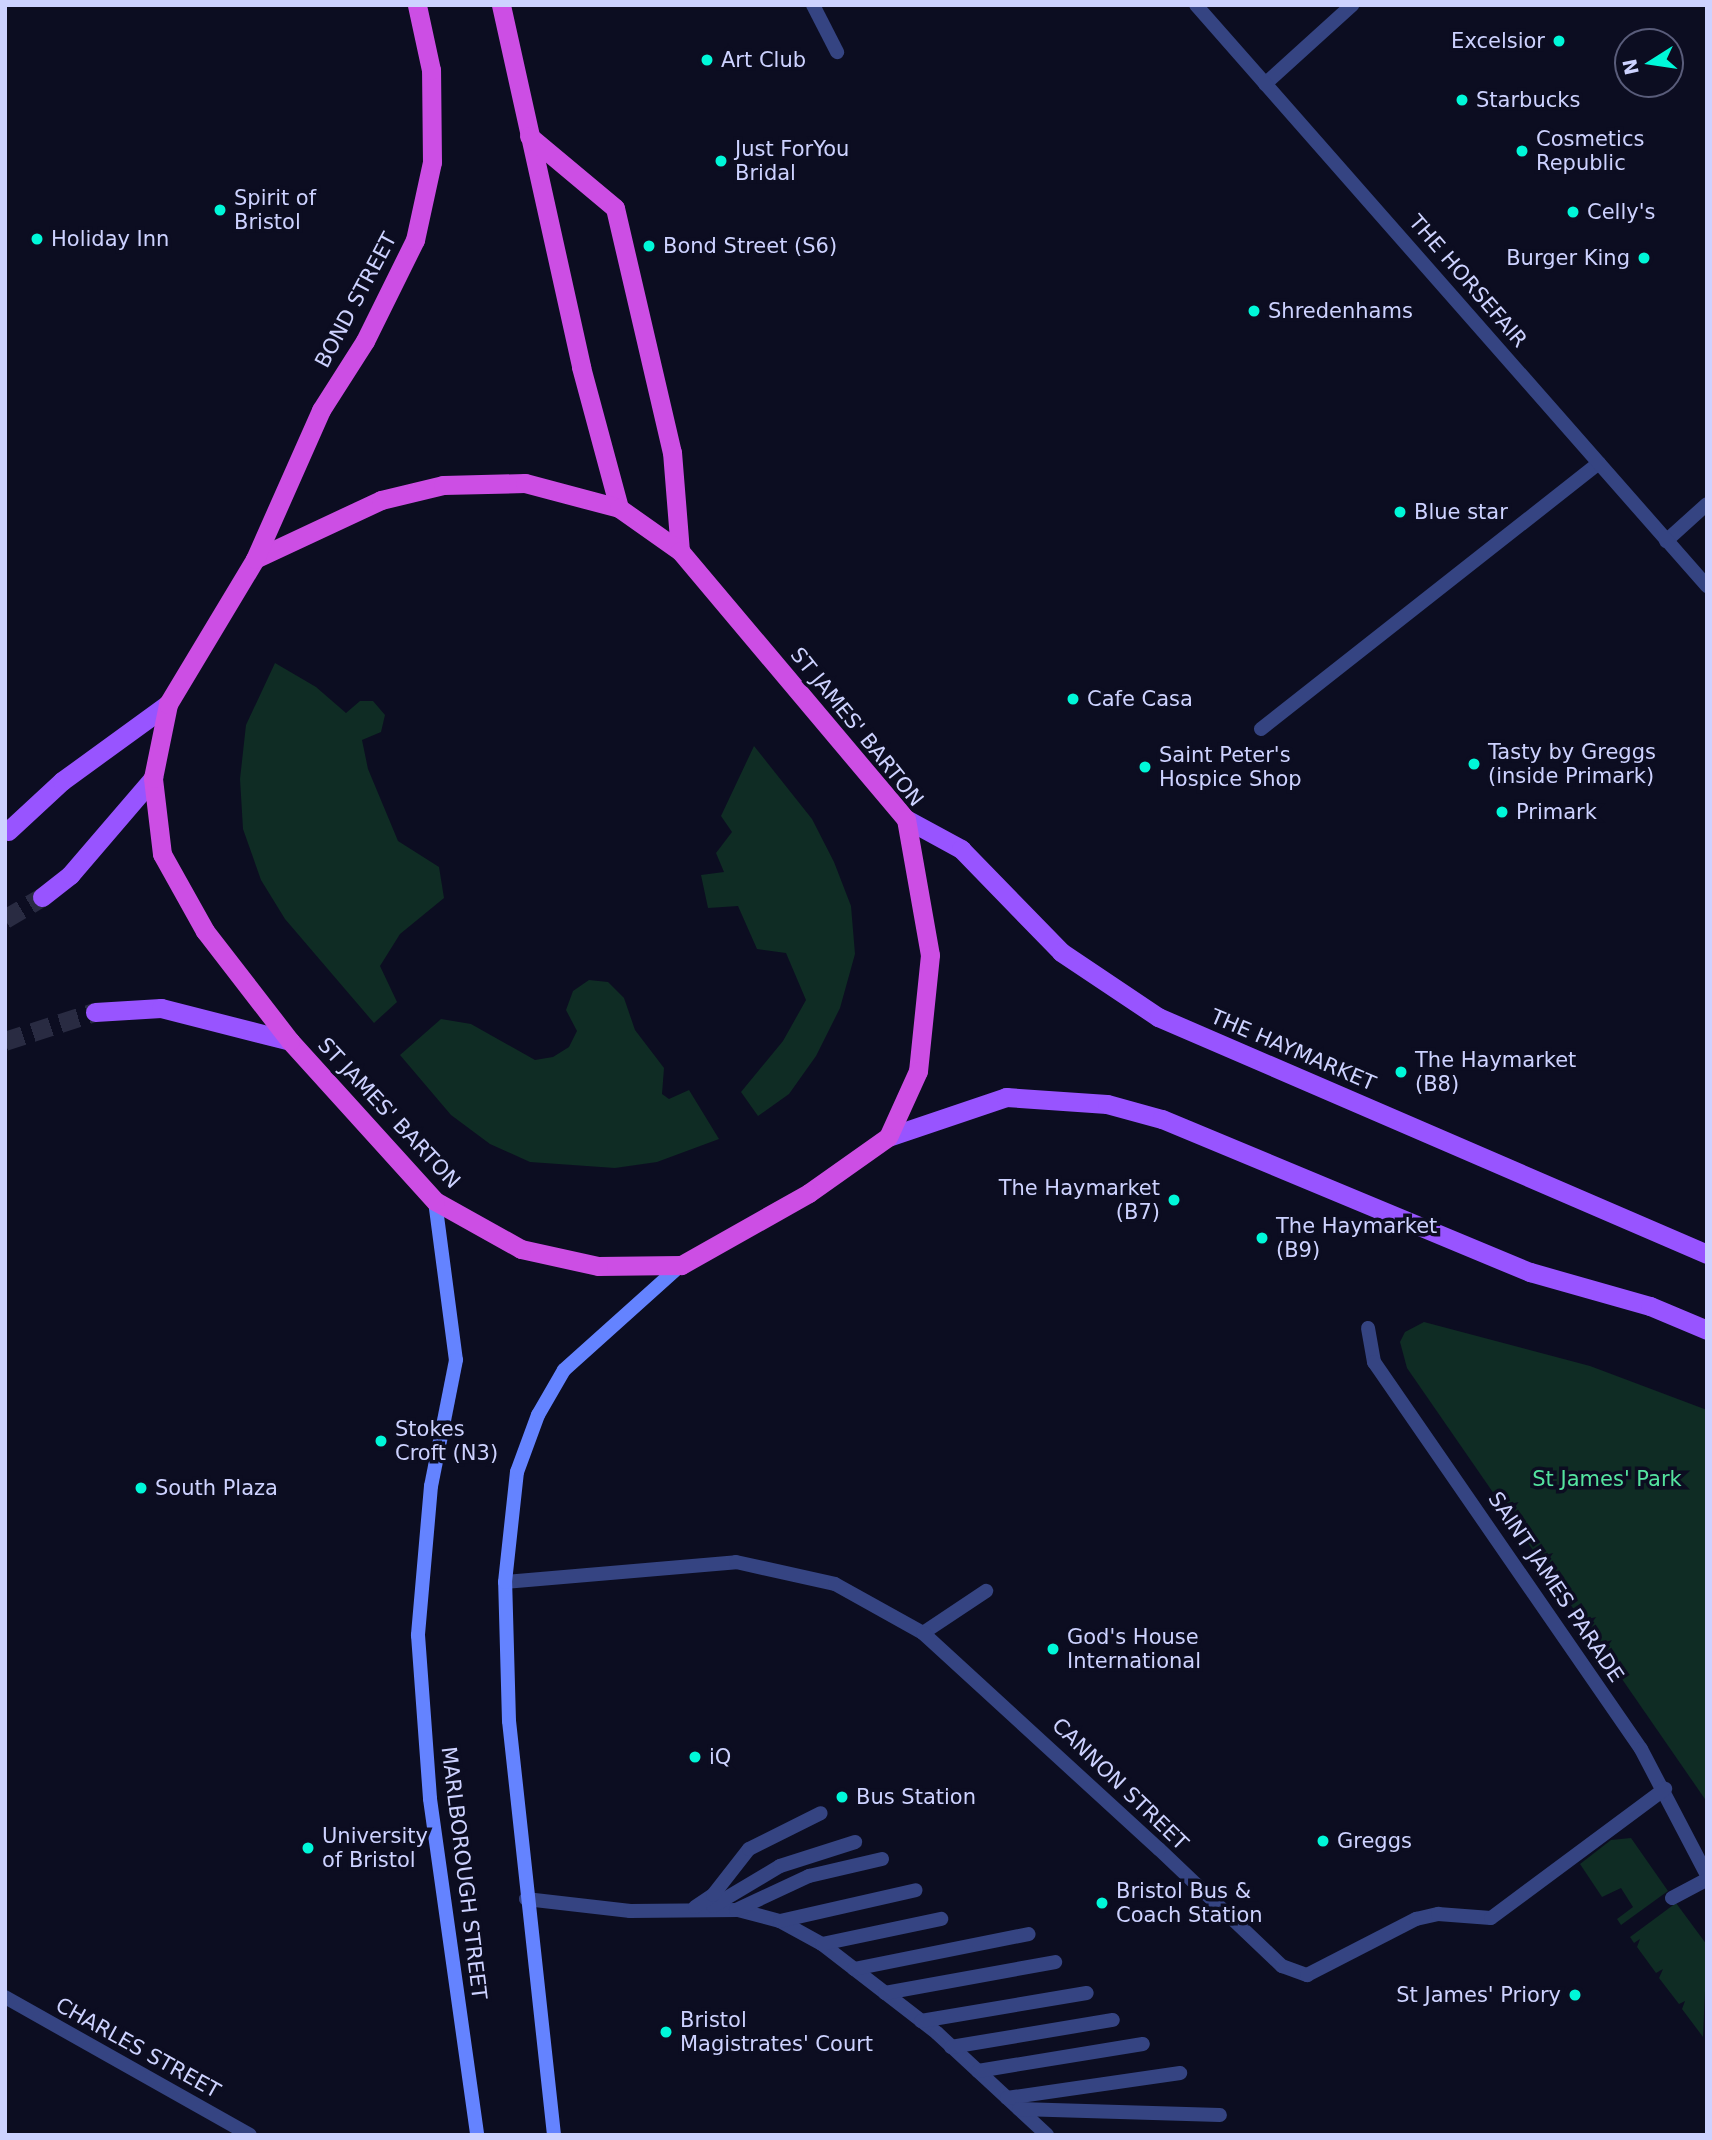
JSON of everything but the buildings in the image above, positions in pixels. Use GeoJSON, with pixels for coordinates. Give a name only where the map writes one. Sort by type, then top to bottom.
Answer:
{"type":"FeatureCollection","features":[{"type":"Feature","properties":{"kind":"highway","name":"BOND STREET"},"geometry":{"type":"LineString","coordinates":[[255,559],[321,410],[365,341],[415,240],[432,162],[431,69],[417,5]]}},
{"type":"Feature","properties":{"kind":"highway"},"geometry":{"type":"LineString","coordinates":[[501,5],[529,136],[619,508]]}},
{"type":"Feature","properties":{"kind":"highway"},"geometry":{"type":"LineString","coordinates":[[529,136],[615,208],[672,452],[680,551]]}},
{"type":"Feature","properties":{"kind":"highway","name":"ST JAMES' BARTON"},"geometry":{"type":"LineString","coordinates":[[525,483],[619,508],[680,551],[906,819],[930,955],[918,1071],[888,1137],[809,1193],[681,1265],[598,1266],[521,1249],[435,1200],[290,1041],[187,905],[162,854],[153,778],[168,704],[255,559],[359,509],[443,485],[525,483]]}},
{"type":"Feature","properties":{"kind":"main road"},"geometry":{"type":"LineString","coordinates":[[8,831],[62,782],[168,704]]}},
{"type":"Feature","properties":{"kind":"main road"},"geometry":{"type":"LineString","coordinates":[[42,897],[70,874],[153,778]]}},
{"type":"Feature","properties":{"kind":"main road","name":"THE HAYMARKET"},"geometry":{"type":"LineString","coordinates":[[906,819],[961,849],[1060,952],[1158,1017],[1707,1254]]}},
{"type":"Feature","properties":{"kind":"main road"},"geometry":{"type":"LineString","coordinates":[[95,1012],[160,1008],[290,1041]]}},
{"type":"Feature","properties":{"kind":"main road"},"geometry":{"type":"LineString","coordinates":[[888,1137],[1006,1097],[1107,1104],[1192,1131],[1530,1272],[1650,1306],[1707,1330]]}},
{"type":"Feature","properties":{"kind":"main road","name":"MARLBOROUGH STREET"},"geometry":{"type":"LineString","coordinates":[[435,1200],[456,1360],[431,1486],[418,1635],[430,1799],[477,2135]]}},
{"type":"Feature","properties":{"kind":"main road"},"geometry":{"type":"LineString","coordinates":[[554,2135],[526,1899],[509,1721],[505,1582],[517,1472],[538,1415],[564,1370],[681,1265]]}},
{"type":"Feature","properties":{"kind":"street"},"geometry":{"type":"LineString","coordinates":[[813,5],[836,52]]}},
{"type":"Feature","properties":{"kind":"street","name":"THE HORSEFAIR"},"geometry":{"type":"LineString","coordinates":[[1196,5],[1707,586]]}},
{"type":"Feature","properties":{"kind":"street"},"geometry":{"type":"LineString","coordinates":[[1265,84],[1352,5]]}},
{"type":"Feature","properties":{"kind":"street"},"geometry":{"type":"LineString","coordinates":[[1261,729],[1599,463]]}},
{"type":"Feature","properties":{"kind":"street"},"geometry":{"type":"LineString","coordinates":[[1666,541],[1707,504]]}},
{"type":"Feature","properties":{"kind":"street","name":"SAINT JAMES PARADE"},"geometry":{"type":"LineString","coordinates":[[1368,1328],[1374,1362],[1665,1789],[1707,1877]]}},
{"type":"Feature","properties":{"kind":"street","name":"CANNON STREET"},"geometry":{"type":"LineString","coordinates":[[505,1582],[687,1563],[747,1563],[835,1584],[923,1633],[1159,1849],[1282,1966],[1307,1975],[1416,1919],[1438,1914],[1491,1918],[1665,1789]]}},
{"type":"Feature","properties":{"kind":"street"},"geometry":{"type":"LineString","coordinates":[[923,1633],[986,1591]]}},
{"type":"Feature","properties":{"kind":"street"},"geometry":{"type":"LineString","coordinates":[[693,1909],[713,1895],[748,1849],[821,1813]]}},
{"type":"Feature","properties":{"kind":"street"},"geometry":{"type":"LineString","coordinates":[[693,1909],[724,1905],[791,1861],[855,1842]]}},
{"type":"Feature","properties":{"kind":"street"},"geometry":{"type":"LineString","coordinates":[[731,1910],[809,1876],[882,1859]]}},
{"type":"Feature","properties":{"kind":"street"},"geometry":{"type":"LineString","coordinates":[[1672,1898],[1707,1877]]}},
{"type":"Feature","properties":{"kind":"street"},"geometry":{"type":"LineString","coordinates":[[780,1921],[916,1890]]}},
{"type":"Feature","properties":{"kind":"street"},"geometry":{"type":"LineString","coordinates":[[526,1899],[630,1911],[731,1910],[780,1921],[822,1944],[921,2021],[1047,2135]]}},
{"type":"Feature","properties":{"kind":"street"},"geometry":{"type":"LineString","coordinates":[[822,1944],[941,1919]]}},
{"type":"Feature","properties":{"kind":"street"},"geometry":{"type":"LineString","coordinates":[[854,1969],[1030,1934]]}},
{"type":"Feature","properties":{"kind":"street"},"geometry":{"type":"LineString","coordinates":[[885,1993],[1055,1962]]}},
{"type":"Feature","properties":{"kind":"street"},"geometry":{"type":"LineString","coordinates":[[921,2021],[1087,1993]]}},
{"type":"Feature","properties":{"kind":"street","name":"CHARLES STREET"},"geometry":{"type":"LineString","coordinates":[[5,1997],[250,2135]]}},
{"type":"Feature","properties":{"kind":"street"},"geometry":{"type":"LineString","coordinates":[[951,2047],[1113,2020]]}},
{"type":"Feature","properties":{"kind":"street"},"geometry":{"type":"LineString","coordinates":[[978,2071],[1143,2044]]}},
{"type":"Feature","properties":{"kind":"street"},"geometry":{"type":"LineString","coordinates":[[1007,2098],[1180,2073]]}},
{"type":"Feature","properties":{"kind":"street"},"geometry":{"type":"LineString","coordinates":[[1019,2109],[1220,2115]]}},
{"type":"Feature","properties":{"kind":"green space"},"geometry":{"type":"Polygon","coordinates":[[[275,663],[316,687],[346,713],[360,701],[373,701],[385,715],[381,732],[362,740],[368,769],[398,841],[439,867],[444,898],[400,934],[380,966],[397,1002],[374,1023],[285,919],[261,880],[243,829],[240,779],[246,725],[275,663]]]}},
{"type":"Feature","properties":{"kind":"green space"},"geometry":{"type":"Polygon","coordinates":[[[754,746],[812,819],[834,862],[851,906],[855,954],[840,1008],[816,1056],[789,1094],[758,1116],[741,1092],[783,1041],[806,1000],[786,953],[757,949],[738,906],[708,908],[701,875],[724,872],[716,853],[732,832],[721,816],[754,746]]]}},
{"type":"Feature","properties":{"kind":"green space"},"geometry":{"type":"Polygon","coordinates":[[[589,980],[608,982],[624,998],[635,1030],[664,1068],[662,1094],[669,1099],[689,1090],[719,1139],[657,1162],[615,1168],[530,1162],[490,1144],[451,1115],[400,1055],[441,1019],[471,1024],[535,1060],[553,1057],[569,1047],[577,1031],[566,1010],[573,991],[589,980]]]}},
{"type":"Feature","properties":{"kind":"green space","name":"St James' Park"},"geometry":{"type":"Polygon","coordinates":[[[1424,1322],[1590,1366],[1707,1410],[1707,1802],[1407,1368],[1400,1342],[1405,1332],[1424,1322]]]}},
{"type":"Feature","properties":{"kind":"green space"},"geometry":{"type":"Polygon","coordinates":[[[1631,1838],[1668,1891],[1621,1925],[1617,1919],[1633,1907],[1621,1888],[1602,1897],[1580,1864],[1611,1840],[1631,1838]]]}},
{"type":"Feature","properties":{"kind":"green space"},"geometry":{"type":"Polygon","coordinates":[[[1676,1903],[1707,1945],[1703,2037],[1682,2009],[1685,2001],[1679,2004],[1659,1978],[1663,1969],[1656,1973],[1637,1947],[1640,1939],[1634,1943],[1630,1937],[1676,1903]]]}},
{"type":"Feature","properties":{"kind":"tunnel"},"geometry":{"type":"LineString","coordinates":[[5,919],[42,897]]}},
{"type":"Feature","properties":{"kind":"tunnel"},"geometry":{"type":"LineString","coordinates":[[5,1041],[95,1012]]}},
{"type":"Feature","properties":{"kind":"place","name":"Excelsior"},"geometry":{"type":"Point","coordinates":[1559,41]}},
{"type":"Feature","properties":{"kind":"place","name":"Art Club"},"geometry":{"type":"Point","coordinates":[707,60]}},
{"type":"Feature","properties":{"kind":"place","name":"Starbucks"},"geometry":{"type":"Point","coordinates":[1462,100]}},
{"type":"Feature","properties":{"kind":"place","name":"Cosmetics Republic"},"geometry":{"type":"Point","coordinates":[1522,151]}},
{"type":"Feature","properties":{"kind":"place","name":"Just ForYou Bridal"},"geometry":{"type":"Point","coordinates":[721,161]}},
{"type":"Feature","properties":{"kind":"place","name":"Spirit of Bristol"},"geometry":{"type":"Point","coordinates":[220,210]}},
{"type":"Feature","properties":{"kind":"place","name":"Celly's"},"geometry":{"type":"Point","coordinates":[1573,212]}},
{"type":"Feature","properties":{"kind":"place","name":"Holiday Inn"},"geometry":{"type":"Point","coordinates":[37,239]}},
{"type":"Feature","properties":{"kind":"place","name":"Bond Street (S6)"},"geometry":{"type":"Point","coordinates":[649,246]}},
{"type":"Feature","properties":{"kind":"place","name":"Burger King"},"geometry":{"type":"Point","coordinates":[1644,258]}},
{"type":"Feature","properties":{"kind":"place","name":"Shredenhams"},"geometry":{"type":"Point","coordinates":[1254,311]}},
{"type":"Feature","properties":{"kind":"place","name":"Blue star"},"geometry":{"type":"Point","coordinates":[1400,512]}},
{"type":"Feature","properties":{"kind":"place","name":"Cafe Casa"},"geometry":{"type":"Point","coordinates":[1073,699]}},
{"type":"Feature","properties":{"kind":"place","name":"Tasty by Greggs (inside Primark)"},"geometry":{"type":"Point","coordinates":[1474,764]}},
{"type":"Feature","properties":{"kind":"place","name":"Saint Peter's Hospice Shop"},"geometry":{"type":"Point","coordinates":[1145,767]}},
{"type":"Feature","properties":{"kind":"place","name":"Primark"},"geometry":{"type":"Point","coordinates":[1502,812]}},
{"type":"Feature","properties":{"kind":"place","name":"The Haymarket (B8)"},"geometry":{"type":"Point","coordinates":[1401,1072]}},
{"type":"Feature","properties":{"kind":"place","name":"The Haymarket (B7)"},"geometry":{"type":"Point","coordinates":[1174,1200]}},
{"type":"Feature","properties":{"kind":"place","name":"The Haymarket (B9)"},"geometry":{"type":"Point","coordinates":[1262,1238]}},
{"type":"Feature","properties":{"kind":"place","name":"Stokes Croft (N3)"},"geometry":{"type":"Point","coordinates":[381,1441]}},
{"type":"Feature","properties":{"kind":"place","name":"South Plaza"},"geometry":{"type":"Point","coordinates":[141,1488]}},
{"type":"Feature","properties":{"kind":"place","name":"God's House International"},"geometry":{"type":"Point","coordinates":[1053,1649]}},
{"type":"Feature","properties":{"kind":"place","name":"iQ"},"geometry":{"type":"Point","coordinates":[695,1757]}},
{"type":"Feature","properties":{"kind":"place","name":"Bus Station"},"geometry":{"type":"Point","coordinates":[842,1797]}},
{"type":"Feature","properties":{"kind":"place","name":"Greggs"},"geometry":{"type":"Point","coordinates":[1323,1841]}},
{"type":"Feature","properties":{"kind":"place","name":"University of Bristol"},"geometry":{"type":"Point","coordinates":[308,1848]}},
{"type":"Feature","properties":{"kind":"place","name":"Bristol Bus & Coach Station"},"geometry":{"type":"Point","coordinates":[1102,1903]}},
{"type":"Feature","properties":{"kind":"place","name":"St James' Priory"},"geometry":{"type":"Point","coordinates":[1575,1995]}},
{"type":"Feature","properties":{"kind":"place","name":"Bristol Magistrates' Court"},"geometry":{"type":"Point","coordinates":[666,2032]}}]}
